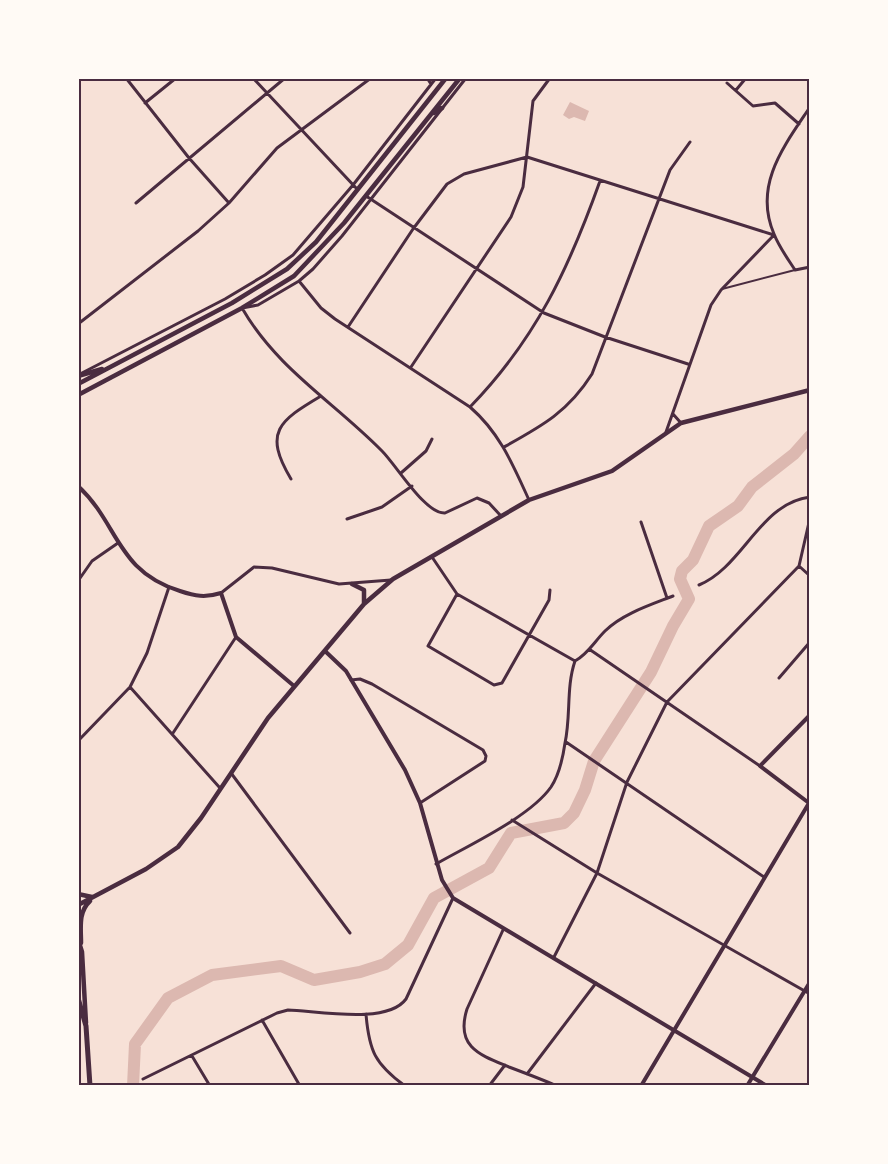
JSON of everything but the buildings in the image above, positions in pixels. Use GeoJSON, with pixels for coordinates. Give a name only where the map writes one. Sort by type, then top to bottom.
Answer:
{"type":"FeatureCollection","features":[{"type":"Feature","properties":{"kind":"highway"},"geometry":{"type":"LineString","coordinates":[[78,998],[86,1026],[90,1086]]}},
{"type":"Feature","properties":{"kind":"main road"},"geometry":{"type":"LineString","coordinates":[[78,384],[250,293],[287,270],[316,242],[355,187],[446,78]]}},
{"type":"Feature","properties":{"kind":"main road"},"geometry":{"type":"LineString","coordinates":[[78,395],[278,288],[309,263],[368,198],[460,78]]}},
{"type":"Feature","properties":{"kind":"main road"},"geometry":{"type":"LineString","coordinates":[[430,117],[442,108]]}},
{"type":"Feature","properties":{"kind":"main road"},"geometry":{"type":"LineString","coordinates":[[78,375],[114,366]]}},
{"type":"Feature","properties":{"kind":"main road"},"geometry":{"type":"LineString","coordinates":[[78,905],[146,869],[178,847],[251,740],[294,686],[364,604],[393,579],[529,500],[604,475],[626,463],[681,423],[810,391]]}},
{"type":"Feature","properties":{"kind":"main road"},"geometry":{"type":"LineString","coordinates":[[352,584],[364,590],[364,604]]}},
{"type":"Feature","properties":{"kind":"main road"},"geometry":{"type":"LineString","coordinates":[[78,894],[94,897]]}},
{"type":"Feature","properties":{"kind":"main road"},"geometry":{"type":"LineString","coordinates":[[86,1026],[82,952],[83,910],[94,897]]}},
{"type":"Feature","properties":{"kind":"main road"},"geometry":{"type":"LineString","coordinates":[[78,939],[82,952]]}},
{"type":"Feature","properties":{"kind":"street"},"geometry":{"type":"LineString","coordinates":[[126,78],[189,159],[229,203]]}},
{"type":"Feature","properties":{"kind":"street"},"geometry":{"type":"LineString","coordinates":[[146,103],[176,78]]}},
{"type":"Feature","properties":{"kind":"street"},"geometry":{"type":"LineString","coordinates":[[253,78],[355,187]]}},
{"type":"Feature","properties":{"kind":"street"},"geometry":{"type":"LineString","coordinates":[[136,203],[285,78]]}},
{"type":"Feature","properties":{"kind":"street"},"geometry":{"type":"LineString","coordinates":[[78,324],[198,231],[229,203],[277,148],[370,78]]}},
{"type":"Feature","properties":{"kind":"street"},"geometry":{"type":"LineString","coordinates":[[427,78],[431,84]]}},
{"type":"Feature","properties":{"kind":"street"},"geometry":{"type":"LineString","coordinates":[[78,375],[265,275],[293,255],[355,187],[436,78]]}},
{"type":"Feature","properties":{"kind":"street"},"geometry":{"type":"LineString","coordinates":[[466,78],[368,198],[330,251],[299,281],[258,305],[242,308],[264,344],[381,450],[426,504],[437,512],[445,513],[477,498],[489,503],[501,516]]}},
{"type":"Feature","properties":{"kind":"street"},"geometry":{"type":"LineString","coordinates":[[411,367],[477,270],[518,201],[527,157],[533,101],[550,78]]}},
{"type":"Feature","properties":{"kind":"street"},"geometry":{"type":"LineString","coordinates":[[735,90],[746,78]]}},
{"type":"Feature","properties":{"kind":"street"},"geometry":{"type":"LineString","coordinates":[[727,83],[753,106],[775,104],[799,124]]}},
{"type":"Feature","properties":{"kind":"street"},"geometry":{"type":"LineString","coordinates":[[795,270],[774,235],[767,210],[768,178],[810,107]]}},
{"type":"Feature","properties":{"kind":"street"},"geometry":{"type":"LineString","coordinates":[[504,447],[551,421],[571,403],[592,374],[670,170],[690,142]]}},
{"type":"Feature","properties":{"kind":"street"},"geometry":{"type":"LineString","coordinates":[[348,327],[414,228],[447,184],[464,174],[527,157],[774,235]]}},
{"type":"Feature","properties":{"kind":"street"},"geometry":{"type":"LineString","coordinates":[[470,407],[517,355],[544,313],[579,238],[600,181]]}},
{"type":"Feature","properties":{"kind":"street"},"geometry":{"type":"LineString","coordinates":[[368,198],[544,313],[605,337],[688,364]]}},
{"type":"Feature","properties":{"kind":"street"},"geometry":{"type":"LineString","coordinates":[[665,434],[708,312],[721,290],[774,235]]}},
{"type":"Feature","properties":{"kind":"street"},"geometry":{"type":"LineString","coordinates":[[721,290],[810,267]]}},
{"type":"Feature","properties":{"kind":"street"},"geometry":{"type":"LineString","coordinates":[[299,281],[321,308],[470,407],[493,429],[529,500]]}},
{"type":"Feature","properties":{"kind":"street"},"geometry":{"type":"LineString","coordinates":[[291,480],[277,451],[279,430],[290,416],[321,396]]}},
{"type":"Feature","properties":{"kind":"street"},"geometry":{"type":"LineString","coordinates":[[672,412],[681,423]]}},
{"type":"Feature","properties":{"kind":"street"},"geometry":{"type":"LineString","coordinates":[[401,473],[426,451],[432,439]]}},
{"type":"Feature","properties":{"kind":"street"},"geometry":{"type":"LineString","coordinates":[[78,486],[118,543],[142,572],[169,587],[207,597],[220,593],[254,567],[272,568],[316,580],[352,584],[393,579]]}},
{"type":"Feature","properties":{"kind":"street"},"geometry":{"type":"LineString","coordinates":[[347,519],[382,507],[412,486]]}},
{"type":"Feature","properties":{"kind":"street"},"geometry":{"type":"LineString","coordinates":[[699,585],[720,571],[776,513],[796,498],[810,497]]}},
{"type":"Feature","properties":{"kind":"street"},"geometry":{"type":"LineString","coordinates":[[554,957],[597,873],[627,782],[667,702],[799,566],[810,518]]}},
{"type":"Feature","properties":{"kind":"street"},"geometry":{"type":"LineString","coordinates":[[641,522],[667,598]]}},
{"type":"Feature","properties":{"kind":"street"},"geometry":{"type":"LineString","coordinates":[[78,581],[92,561],[118,543]]}},
{"type":"Feature","properties":{"kind":"street"},"geometry":{"type":"LineString","coordinates":[[432,557],[458,594],[575,661]]}},
{"type":"Feature","properties":{"kind":"street"},"geometry":{"type":"LineString","coordinates":[[799,566],[810,576]]}},
{"type":"Feature","properties":{"kind":"street"},"geometry":{"type":"LineString","coordinates":[[78,741],[130,687],[147,653],[169,587]]}},
{"type":"Feature","properties":{"kind":"street"},"geometry":{"type":"LineString","coordinates":[[458,594],[428,646],[494,686],[499,685],[549,600],[550,590]]}},
{"type":"Feature","properties":{"kind":"street"},"geometry":{"type":"LineString","coordinates":[[220,593],[236,637],[294,686]]}},
{"type":"Feature","properties":{"kind":"street"},"geometry":{"type":"LineString","coordinates":[[436,864],[512,820],[551,786],[566,742],[570,675],[575,661],[584,656],[588,648],[619,620],[673,596]]}},
{"type":"Feature","properties":{"kind":"street"},"geometry":{"type":"LineString","coordinates":[[173,733],[236,637]]}},
{"type":"Feature","properties":{"kind":"street"},"geometry":{"type":"LineString","coordinates":[[779,678],[810,642]]}},
{"type":"Feature","properties":{"kind":"street"},"geometry":{"type":"LineString","coordinates":[[588,648],[760,766],[809,803],[641,1086]]}},
{"type":"Feature","properties":{"kind":"street"},"geometry":{"type":"LineString","coordinates":[[324,651],[351,680],[405,770],[420,803],[436,864],[451,896],[503,930],[554,957],[767,1086]]}},
{"type":"Feature","properties":{"kind":"street"},"geometry":{"type":"LineString","coordinates":[[351,680],[360,679],[372,684],[483,750],[486,756],[485,761],[420,803]]}},
{"type":"Feature","properties":{"kind":"street"},"geometry":{"type":"LineString","coordinates":[[130,687],[220,788]]}},
{"type":"Feature","properties":{"kind":"street"},"geometry":{"type":"LineString","coordinates":[[760,766],[810,715]]}},
{"type":"Feature","properties":{"kind":"street"},"geometry":{"type":"LineString","coordinates":[[566,742],[764,877]]}},
{"type":"Feature","properties":{"kind":"street"},"geometry":{"type":"LineString","coordinates":[[230,772],[350,933]]}},
{"type":"Feature","properties":{"kind":"street"},"geometry":{"type":"LineString","coordinates":[[512,820],[597,873],[810,994]]}},
{"type":"Feature","properties":{"kind":"street"},"geometry":{"type":"LineString","coordinates":[[143,1079],[262,1020],[288,1010],[366,1014],[393,1011],[402,1005],[451,896]]}},
{"type":"Feature","properties":{"kind":"street"},"geometry":{"type":"LineString","coordinates":[[503,930],[464,1021],[463,1029],[470,1044],[482,1057],[557,1086]]}},
{"type":"Feature","properties":{"kind":"street"},"geometry":{"type":"LineString","coordinates":[[747,1086],[810,982]]}},
{"type":"Feature","properties":{"kind":"street"},"geometry":{"type":"LineString","coordinates":[[527,1074],[596,983]]}},
{"type":"Feature","properties":{"kind":"street"},"geometry":{"type":"LineString","coordinates":[[366,1014],[368,1042],[375,1058],[405,1086]]}},
{"type":"Feature","properties":{"kind":"street"},"geometry":{"type":"LineString","coordinates":[[262,1020],[300,1086]]}},
{"type":"Feature","properties":{"kind":"street"},"geometry":{"type":"LineString","coordinates":[[192,1056],[210,1086]]}},
{"type":"Feature","properties":{"kind":"street"},"geometry":{"type":"LineString","coordinates":[[489,1086],[505,1065]]}},
{"type":"Feature","properties":{"kind":"street"},"geometry":{"type":"LineString","coordinates":[[540,1086],[544,1081]]}},
{"type":"Feature","properties":{"kind":"shaded area"},"geometry":{"type":"Polygon","coordinates":[[[570,102],[589,111],[585,121],[574,117],[569,119],[563,115],[570,102]]]}},
{"type":"Feature","properties":{"kind":"waterway"},"geometry":{"type":"LineString","coordinates":[[133,1086],[135,1044],[168,998],[212,975],[281,966],[314,980],[360,972],[385,964],[408,945],[434,898],[489,868],[511,833],[564,823],[574,813],[585,790],[594,761],[651,672],[689,599],[680,579],[682,571],[693,560],[709,526],[738,506],[752,487],[794,454],[810,436]]}}]}
